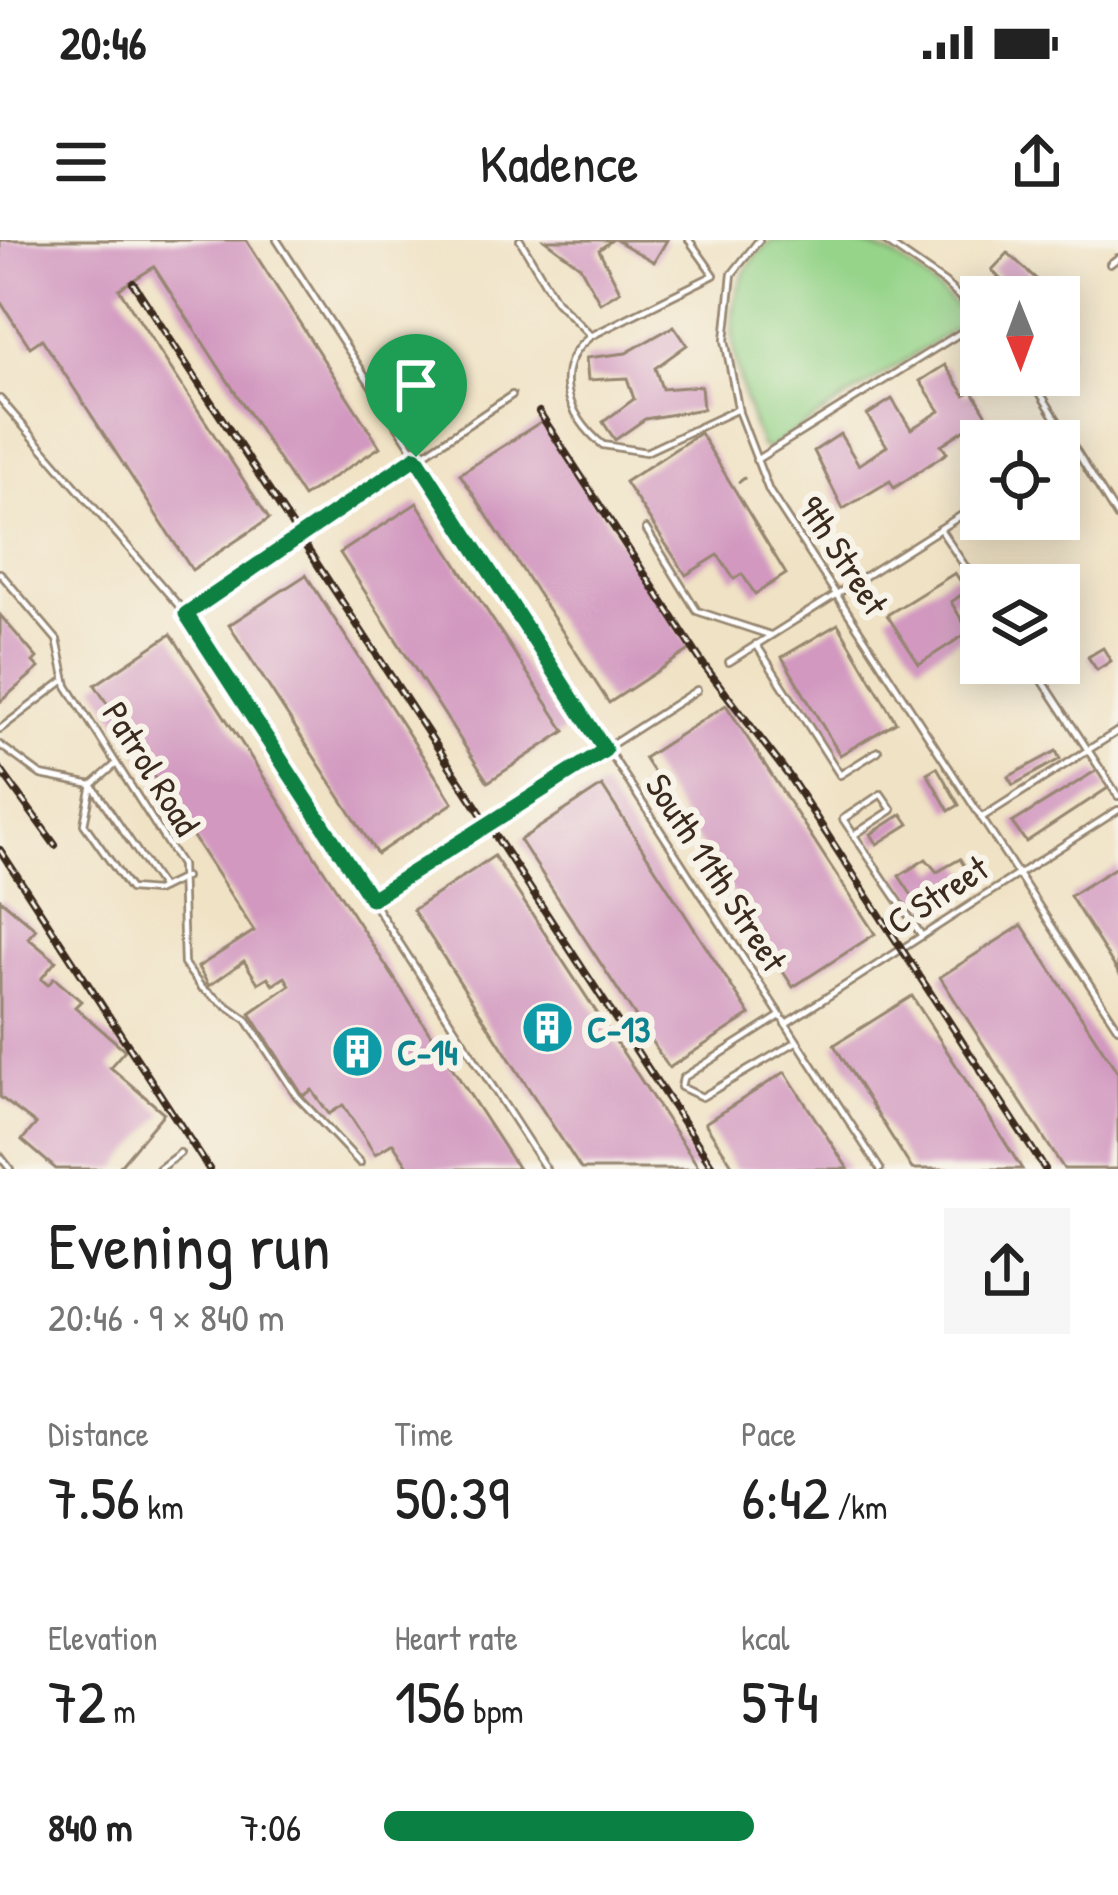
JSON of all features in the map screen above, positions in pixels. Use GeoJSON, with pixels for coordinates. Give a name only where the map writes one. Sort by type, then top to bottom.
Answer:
{"type":"FeatureCollection","features":[{"type":"Feature","properties":{"kind":"lane","name":"South 11th Street"},"geometry":{"type":"LineString","coordinates":[[277,240],[880,1169]]}},
{"type":"Feature","properties":{"kind":"lane"},"geometry":{"type":"LineString","coordinates":[[520,240],[564,313],[591,336]]}},
{"type":"Feature","properties":{"kind":"lane"},"geometry":{"type":"LineString","coordinates":[[689,240],[714,275],[591,336],[572,351],[565,382],[578,415],[603,445],[646,452],[738,409]]}},
{"type":"Feature","properties":{"kind":"lane","name":"9th Street"},"geometry":{"type":"LineString","coordinates":[[759,240],[732,274],[725,340],[738,409],[769,491],[1118,1028]]}},
{"type":"Feature","properties":{"kind":"lane"},"geometry":{"type":"LineString","coordinates":[[883,240],[960,298]]}},
{"type":"Feature","properties":{"kind":"lane"},"geometry":{"type":"LineString","coordinates":[[1110,264],[1118,258]]}},
{"type":"Feature","properties":{"kind":"lane"},"geometry":{"type":"LineString","coordinates":[[757,460],[960,332]]}},
{"type":"Feature","properties":{"kind":"lane"},"geometry":{"type":"LineString","coordinates":[[186,614],[512,395]]}},
{"type":"Feature","properties":{"kind":"lane"},"geometry":{"type":"LineString","coordinates":[[0,399],[186,614],[546,1169]]}},
{"type":"Feature","properties":{"kind":"lane"},"geometry":{"type":"LineString","coordinates":[[1080,459],[1118,518]]}},
{"type":"Feature","properties":{"kind":"lane"},"geometry":{"type":"LineString","coordinates":[[729,662],[960,517]]}},
{"type":"Feature","properties":{"kind":"lane"},"geometry":{"type":"LineString","coordinates":[[646,530],[697,611],[770,635]]}},
{"type":"Feature","properties":{"kind":"lane"},"geometry":{"type":"LineString","coordinates":[[940,530],[963,564]]}},
{"type":"Feature","properties":{"kind":"lane","name":"Patrol Road"},"geometry":{"type":"LineString","coordinates":[[0,573],[57,640],[64,680],[185,878],[182,950],[191,975],[247,1020],[297,1096],[360,1163]]}},
{"type":"Feature","properties":{"kind":"lane"},"geometry":{"type":"LineString","coordinates":[[756,644],[840,776],[878,751]]}},
{"type":"Feature","properties":{"kind":"lane"},"geometry":{"type":"LineString","coordinates":[[0,729],[64,680]]}},
{"type":"Feature","properties":{"kind":"lane"},"geometry":{"type":"LineString","coordinates":[[1045,684],[1118,796]]}},
{"type":"Feature","properties":{"kind":"lane"},"geometry":{"type":"LineString","coordinates":[[371,899],[697,691]]}},
{"type":"Feature","properties":{"kind":"lane"},"geometry":{"type":"LineString","coordinates":[[982,818],[1118,731]]}},
{"type":"Feature","properties":{"kind":"lane"},"geometry":{"type":"LineString","coordinates":[[0,745],[41,775],[92,785],[162,888]]}},
{"type":"Feature","properties":{"kind":"lane"},"geometry":{"type":"LineString","coordinates":[[118,764],[92,785],[84,824],[130,889],[162,888],[185,878]]}},
{"type":"Feature","properties":{"kind":"lane"},"geometry":{"type":"LineString","coordinates":[[854,836],[892,810],[880,794],[843,819],[854,836],[922,936]]}},
{"type":"Feature","properties":{"kind":"lane","name":"C Street"},"geometry":{"type":"LineString","coordinates":[[785,1024],[1118,810]]}},
{"type":"Feature","properties":{"kind":"lane"},"geometry":{"type":"LineString","coordinates":[[780,1016],[683,1078],[681,1087],[701,1097],[797,1042]]}},
{"type":"Feature","properties":{"kind":"lane"},"geometry":{"type":"LineString","coordinates":[[159,1169],[180,1154]]}},
{"type":"Feature","properties":{"kind":"lane"},"geometry":{"type":"LineString","coordinates":[[0,1156],[10,1169]]}},
{"type":"Feature","properties":{"kind":"path"},"geometry":{"type":"LineString","coordinates":[[738,483],[751,473]]}},
{"type":"Feature","properties":{"kind":"green space"},"geometry":{"type":"Polygon","coordinates":[[[773,240],[835,241],[877,249],[914,270],[960,310],[960,325],[768,449],[761,446],[743,394],[733,337],[740,284],[753,260],[773,240]]]}},
{"type":"Feature","properties":{"kind":"building"},"geometry":{"type":"Polygon","coordinates":[[[0,240],[246,240],[380,447],[303,497],[154,267],[119,289],[269,519],[192,570],[42,339],[30,347],[0,301],[0,240]]]}},
{"type":"Feature","properties":{"kind":"building"},"geometry":{"type":"Polygon","coordinates":[[[545,240],[612,240],[599,250],[620,291],[600,303],[580,266],[545,240]]]}},
{"type":"Feature","properties":{"kind":"building"},"geometry":{"type":"Polygon","coordinates":[[[616,240],[667,240],[654,262],[616,240]]]}},
{"type":"Feature","properties":{"kind":"building"},"geometry":{"type":"Polygon","coordinates":[[[1008,253],[1033,276],[998,276],[992,270],[1008,253]]]}},
{"type":"Feature","properties":{"kind":"building"},"geometry":{"type":"Polygon","coordinates":[[[674,326],[687,345],[655,368],[662,389],[701,386],[703,409],[645,419],[615,440],[603,422],[634,399],[627,378],[588,380],[586,358],[626,353],[674,326]]]}},
{"type":"Feature","properties":{"kind":"building"},"geometry":{"type":"Polygon","coordinates":[[[945,365],[960,388],[960,396],[976,396],[987,415],[960,420],[960,433],[941,445],[947,453],[894,488],[890,481],[843,509],[814,451],[840,434],[859,465],[887,446],[867,415],[892,399],[911,429],[940,411],[920,381],[945,365]]]}},
{"type":"Feature","properties":{"kind":"building"},"geometry":{"type":"Polygon","coordinates":[[[542,421],[691,649],[609,703],[460,474],[542,421]]]}},
{"type":"Feature","properties":{"kind":"building"},"geometry":{"type":"Polygon","coordinates":[[[700,433],[786,574],[755,594],[742,574],[734,579],[718,555],[686,575],[625,482],[700,433]]]}},
{"type":"Feature","properties":{"kind":"building"},"geometry":{"type":"Polygon","coordinates":[[[417,503],[565,731],[488,782],[340,553],[417,503]]]}},
{"type":"Feature","properties":{"kind":"building"},"geometry":{"type":"Polygon","coordinates":[[[955,573],[960,580],[960,596],[951,602],[960,617],[960,638],[919,664],[887,615],[955,573]]]}},
{"type":"Feature","properties":{"kind":"building"},"geometry":{"type":"Polygon","coordinates":[[[306,575],[453,803],[377,854],[229,625],[306,575]]]}},
{"type":"Feature","properties":{"kind":"building"},"geometry":{"type":"Polygon","coordinates":[[[0,615],[37,658],[33,662],[39,668],[0,702],[0,615]]]}},
{"type":"Feature","properties":{"kind":"building"},"geometry":{"type":"Polygon","coordinates":[[[838,624],[896,722],[840,755],[782,657],[838,624]]]}},
{"type":"Feature","properties":{"kind":"building"},"geometry":{"type":"Polygon","coordinates":[[[171,634],[518,1169],[410,1169],[393,1143],[375,1154],[343,1105],[329,1114],[312,1090],[303,1096],[250,1013],[290,985],[285,977],[273,985],[268,977],[258,983],[244,961],[209,986],[198,967],[254,931],[95,685],[171,634]]]}},
{"type":"Feature","properties":{"kind":"building"},"geometry":{"type":"Polygon","coordinates":[[[1103,648],[1111,661],[1097,670],[1088,657],[1103,648]]]}},
{"type":"Feature","properties":{"kind":"building"},"geometry":{"type":"Polygon","coordinates":[[[726,705],[875,934],[793,987],[644,758],[726,705]]]}},
{"type":"Feature","properties":{"kind":"building"},"geometry":{"type":"Polygon","coordinates":[[[1056,751],[1060,759],[1013,785],[1008,777],[1056,751]]]}},
{"type":"Feature","properties":{"kind":"building"},"geometry":{"type":"Polygon","coordinates":[[[937,767],[959,805],[949,811],[927,773],[937,767]]]}},
{"type":"Feature","properties":{"kind":"building"},"geometry":{"type":"Polygon","coordinates":[[[1097,770],[1108,788],[1026,842],[1012,823],[1097,770]]]}},
{"type":"Feature","properties":{"kind":"building"},"geometry":{"type":"Polygon","coordinates":[[[602,786],[750,1015],[669,1068],[520,840],[602,786]]]}},
{"type":"Feature","properties":{"kind":"building"},"geometry":{"type":"Polygon","coordinates":[[[902,814],[909,824],[877,844],[871,834],[902,814]]]}},
{"type":"Feature","properties":{"kind":"building","name":"C-13"},"geometry":{"type":"Polygon","coordinates":[[[494,856],[700,1169],[581,1169],[413,910],[494,856]]]}},
{"type":"Feature","properties":{"kind":"building"},"geometry":{"type":"Polygon","coordinates":[[[926,859],[937,872],[960,859],[971,877],[921,909],[899,876],[926,859]]]}},
{"type":"Feature","properties":{"kind":"building"},"geometry":{"type":"Polygon","coordinates":[[[1118,866],[1118,972],[1070,896],[1118,866]]]}},
{"type":"Feature","properties":{"kind":"building"},"geometry":{"type":"Polygon","coordinates":[[[0,899],[36,929],[28,938],[56,961],[41,979],[48,985],[54,978],[81,1001],[75,1007],[125,1050],[110,1067],[164,1113],[117,1169],[56,1169],[22,1140],[36,1124],[0,1097],[0,899]]]}},
{"type":"Feature","properties":{"kind":"building"},"geometry":{"type":"Polygon","coordinates":[[[1022,925],[1118,1073],[1118,1169],[1064,1169],[940,977],[1022,925]]]}},
{"type":"Feature","properties":{"kind":"building"},"geometry":{"type":"Polygon","coordinates":[[[912,996],[1022,1169],[912,1169],[834,1045],[912,996]]]}},
{"type":"Feature","properties":{"kind":"building"},"geometry":{"type":"Polygon","coordinates":[[[785,1072],[848,1169],[735,1169],[705,1123],[785,1072]]]}},
{"type":"Feature","properties":{"kind":"railway"},"geometry":{"type":"LineString","coordinates":[[133,283],[714,1169]]}},
{"type":"Feature","properties":{"kind":"railway"},"geometry":{"type":"LineString","coordinates":[[539,412],[703,664],[789,776],[1045,1169]]}},
{"type":"Feature","properties":{"kind":"railway"},"geometry":{"type":"LineString","coordinates":[[0,769],[55,845]]}},
{"type":"Feature","properties":{"kind":"railway"},"geometry":{"type":"LineString","coordinates":[[0,850],[209,1169]]}},
{"type":"Feature","properties":{"kind":"place","name":"C-13"},"geometry":{"type":"Point","coordinates":[548,1028]}},
{"type":"Feature","properties":{"kind":"place","name":"C-14"},"geometry":{"type":"Point","coordinates":[358,1051]}},
{"type":"Feature","properties":{"kind":"route"},"geometry":{"type":"LineString","coordinates":[[416,457],[605,750],[371,899],[186,614],[416,457]]}}]}
